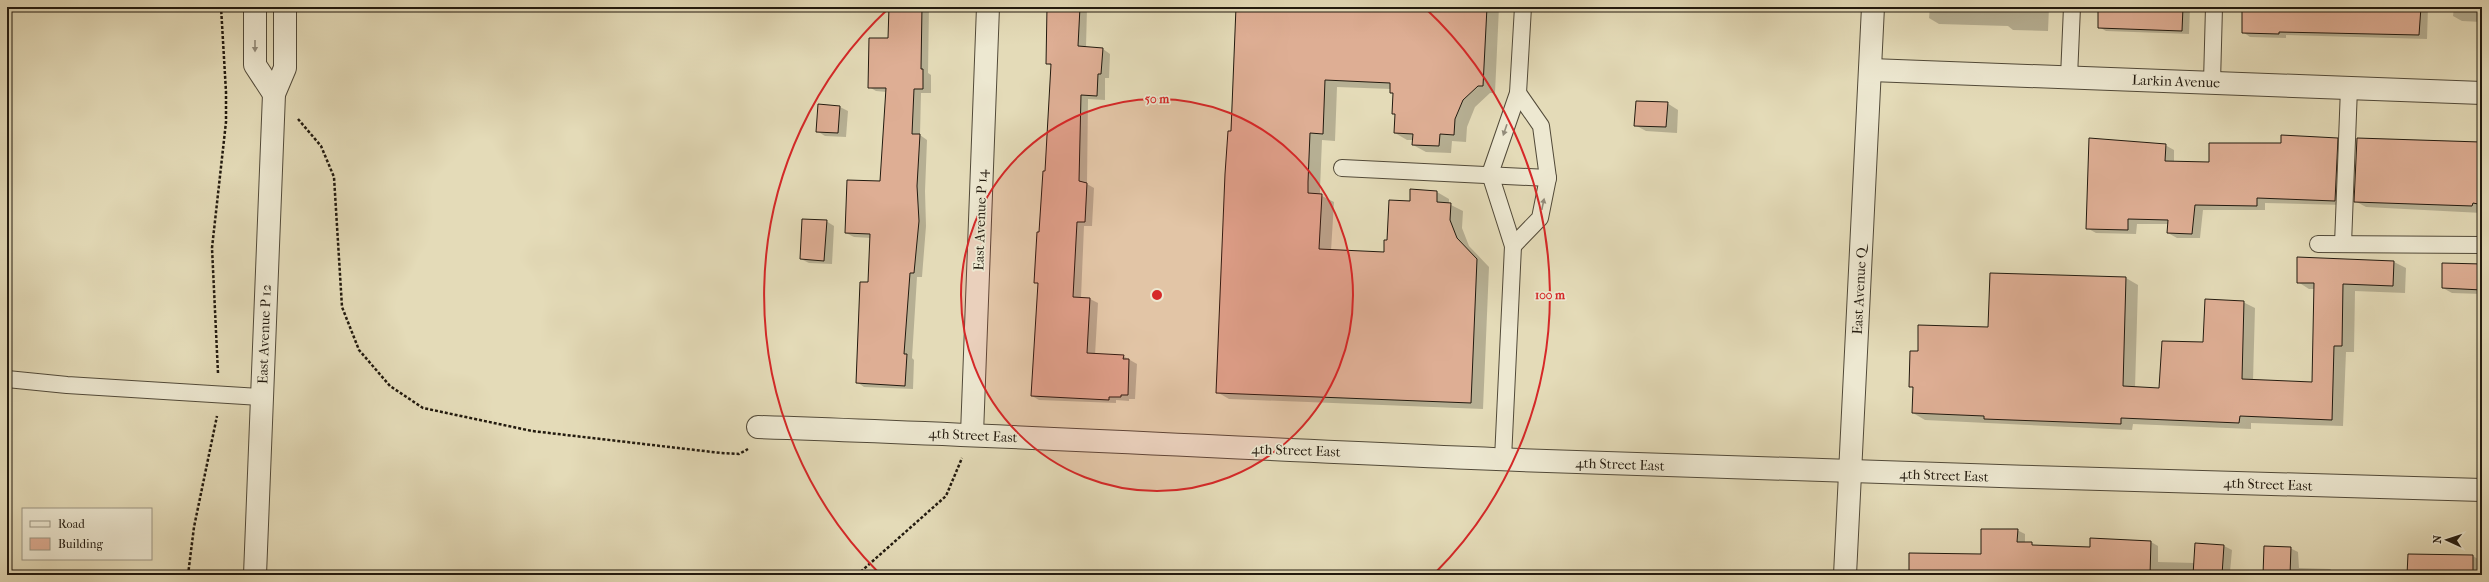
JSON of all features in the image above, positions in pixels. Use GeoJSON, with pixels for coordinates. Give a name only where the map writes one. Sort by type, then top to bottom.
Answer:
{"type":"FeatureCollection","features":[{"type":"Feature","properties":{"kind":"street"},"geometry":{"type":"LineString","coordinates":[[255,7],[255,65],[274,94]]}},
{"type":"Feature","properties":{"kind":"street","name":"East Avenue P 12"},"geometry":{"type":"LineString","coordinates":[[255,575],[274,94],[286,68],[285,7]]}},
{"type":"Feature","properties":{"kind":"street","name":"East Avenue P 14"},"geometry":{"type":"LineString","coordinates":[[972,434],[988,7]]}},
{"type":"Feature","properties":{"kind":"street","name":"East Avenue Q"},"geometry":{"type":"LineString","coordinates":[[1845,575],[1873,7]]}},
{"type":"Feature","properties":{"kind":"street","name":"Larkin Avenue"},"geometry":{"type":"LineString","coordinates":[[1871,70],[2482,93]]}},
{"type":"Feature","properties":{"kind":"street","name":"4th Street East"},"geometry":{"type":"LineString","coordinates":[[758,427],[972,434],[1201,447],[1849,473],[2482,490]]}},
{"type":"Feature","properties":{"kind":"lane"},"geometry":{"type":"LineString","coordinates":[[1503,459],[1513,246],[1490,174],[1518,93],[1523,7]]}},
{"type":"Feature","properties":{"kind":"lane"},"geometry":{"type":"LineString","coordinates":[[2069,77],[2072,7]]}},
{"type":"Feature","properties":{"kind":"lane"},"geometry":{"type":"LineString","coordinates":[[2212,82],[2214,7]]}},
{"type":"Feature","properties":{"kind":"lane"},"geometry":{"type":"LineString","coordinates":[[2343,244],[2349,88]]}},
{"type":"Feature","properties":{"kind":"lane"},"geometry":{"type":"LineString","coordinates":[[1513,246],[1540,218],[1548,178],[1541,126],[1518,93]]}},
{"type":"Feature","properties":{"kind":"lane"},"geometry":{"type":"LineString","coordinates":[[1342,168],[1548,178]]}},
{"type":"Feature","properties":{"kind":"lane"},"geometry":{"type":"LineString","coordinates":[[2318,244],[2482,245]]}},
{"type":"Feature","properties":{"kind":"lane"},"geometry":{"type":"LineString","coordinates":[[7,379],[66,385],[261,397]]}},
{"type":"Feature","properties":{"kind":"path"},"geometry":{"type":"LineString","coordinates":[[188,575],[194,527],[215,430],[219,394],[212,248],[226,122],[226,92],[221,7]]}},
{"type":"Feature","properties":{"kind":"path"},"geometry":{"type":"LineString","coordinates":[[274,94],[321,146],[334,177],[342,307],[359,350],[390,386],[422,408],[532,431],[721,453],[739,454],[747,450],[758,427]]}},
{"type":"Feature","properties":{"kind":"path"},"geometry":{"type":"LineString","coordinates":[[857,575],[946,496],[972,434]]}},
{"type":"Feature","properties":{"kind":"building"},"geometry":{"type":"Polygon","coordinates":[[[889,7],[922,7],[921,69],[923,69],[923,89],[914,89],[912,134],[920,134],[917,186],[919,221],[914,273],[910,273],[904,354],[907,354],[905,386],[856,383],[860,282],[868,282],[870,234],[845,233],[847,180],[880,181],[886,88],[868,88],[869,38],[888,38],[889,7]]]}},
{"type":"Feature","properties":{"kind":"building"},"geometry":{"type":"Polygon","coordinates":[[[1047,7],[1080,7],[1078,46],[1103,48],[1101,74],[1098,74],[1097,96],[1081,95],[1079,181],[1087,183],[1085,222],[1077,222],[1073,297],[1090,298],[1087,353],[1124,355],[1123,359],[1129,359],[1128,395],[1121,395],[1121,397],[1109,397],[1109,400],[1031,396],[1038,283],[1034,283],[1037,232],[1039,232],[1043,171],[1045,171],[1051,64],[1046,64],[1047,7]]]}},
{"type":"Feature","properties":{"kind":"building"},"geometry":{"type":"Polygon","coordinates":[[[1236,7],[1487,7],[1483,86],[1478,86],[1463,100],[1455,119],[1454,135],[1440,134],[1439,146],[1412,145],[1413,134],[1394,133],[1395,114],[1392,114],[1393,93],[1390,93],[1390,83],[1325,80],[1323,134],[1310,133],[1308,182],[1308,193],[1322,194],[1319,249],[1384,252],[1384,240],[1387,240],[1389,200],[1410,201],[1410,189],[1437,191],[1437,202],[1451,203],[1450,220],[1457,238],[1477,259],[1471,403],[1216,393],[1225,174],[1228,131],[1231,131],[1236,7]]]}},
{"type":"Feature","properties":{"kind":"building"},"geometry":{"type":"Polygon","coordinates":[[[2098,7],[2183,7],[2182,31],[2098,28],[2098,7]]]}},
{"type":"Feature","properties":{"kind":"building"},"geometry":{"type":"Polygon","coordinates":[[[2242,7],[2421,7],[2419,35],[2279,32],[2279,34],[2242,33],[2242,7]]]}},
{"type":"Feature","properties":{"kind":"building"},"geometry":{"type":"Polygon","coordinates":[[[1636,101],[1668,102],[1666,127],[1634,126],[1636,101]]]}},
{"type":"Feature","properties":{"kind":"building"},"geometry":{"type":"Polygon","coordinates":[[[818,104],[840,106],[838,133],[816,132],[818,104]]]}},
{"type":"Feature","properties":{"kind":"building"},"geometry":{"type":"Polygon","coordinates":[[[2281,135],[2338,138],[2335,201],[2257,198],[2257,206],[2195,205],[2192,234],[2167,233],[2168,220],[2128,219],[2128,230],[2086,229],[2089,138],[2166,144],[2165,161],[2209,162],[2209,143],[2281,143],[2281,135]]]}},
{"type":"Feature","properties":{"kind":"building"},"geometry":{"type":"Polygon","coordinates":[[[2357,138],[2480,142],[2478,204],[2473,203],[2472,206],[2354,202],[2357,138]]]}},
{"type":"Feature","properties":{"kind":"building"},"geometry":{"type":"Polygon","coordinates":[[[802,219],[827,220],[824,261],[800,259],[802,219]]]}},
{"type":"Feature","properties":{"kind":"building"},"geometry":{"type":"Polygon","coordinates":[[[2297,257],[2394,261],[2393,286],[2343,284],[2342,346],[2334,346],[2332,420],[2240,416],[2239,423],[2121,418],[2121,424],[1984,419],[1984,416],[1912,413],[1913,387],[1909,387],[1910,351],[1918,351],[1918,325],[1988,327],[1990,273],[2126,277],[2123,386],[2159,388],[2162,341],[2203,342],[2205,299],[2244,301],[2242,379],[2312,382],[2314,283],[2297,283],[2297,257]]]}},
{"type":"Feature","properties":{"kind":"building"},"geometry":{"type":"Polygon","coordinates":[[[2442,263],[2482,264],[2482,290],[2442,288],[2442,263]]]}},
{"type":"Feature","properties":{"kind":"building"},"geometry":{"type":"Polygon","coordinates":[[[1981,529],[2018,529],[2017,542],[2032,542],[2032,545],[2090,547],[2090,538],[2151,541],[2150,575],[1909,575],[1909,553],[1981,554],[1981,529]]]}},
{"type":"Feature","properties":{"kind":"building"},"geometry":{"type":"Polygon","coordinates":[[[2195,543],[2224,545],[2222,575],[2193,575],[2195,543]]]}},
{"type":"Feature","properties":{"kind":"building"},"geometry":{"type":"Polygon","coordinates":[[[2264,546],[2291,547],[2290,575],[2263,575],[2264,546]]]}},
{"type":"Feature","properties":{"kind":"building"},"geometry":{"type":"Polygon","coordinates":[[[2408,554],[2473,555],[2473,575],[2407,575],[2408,554]]]}}]}
